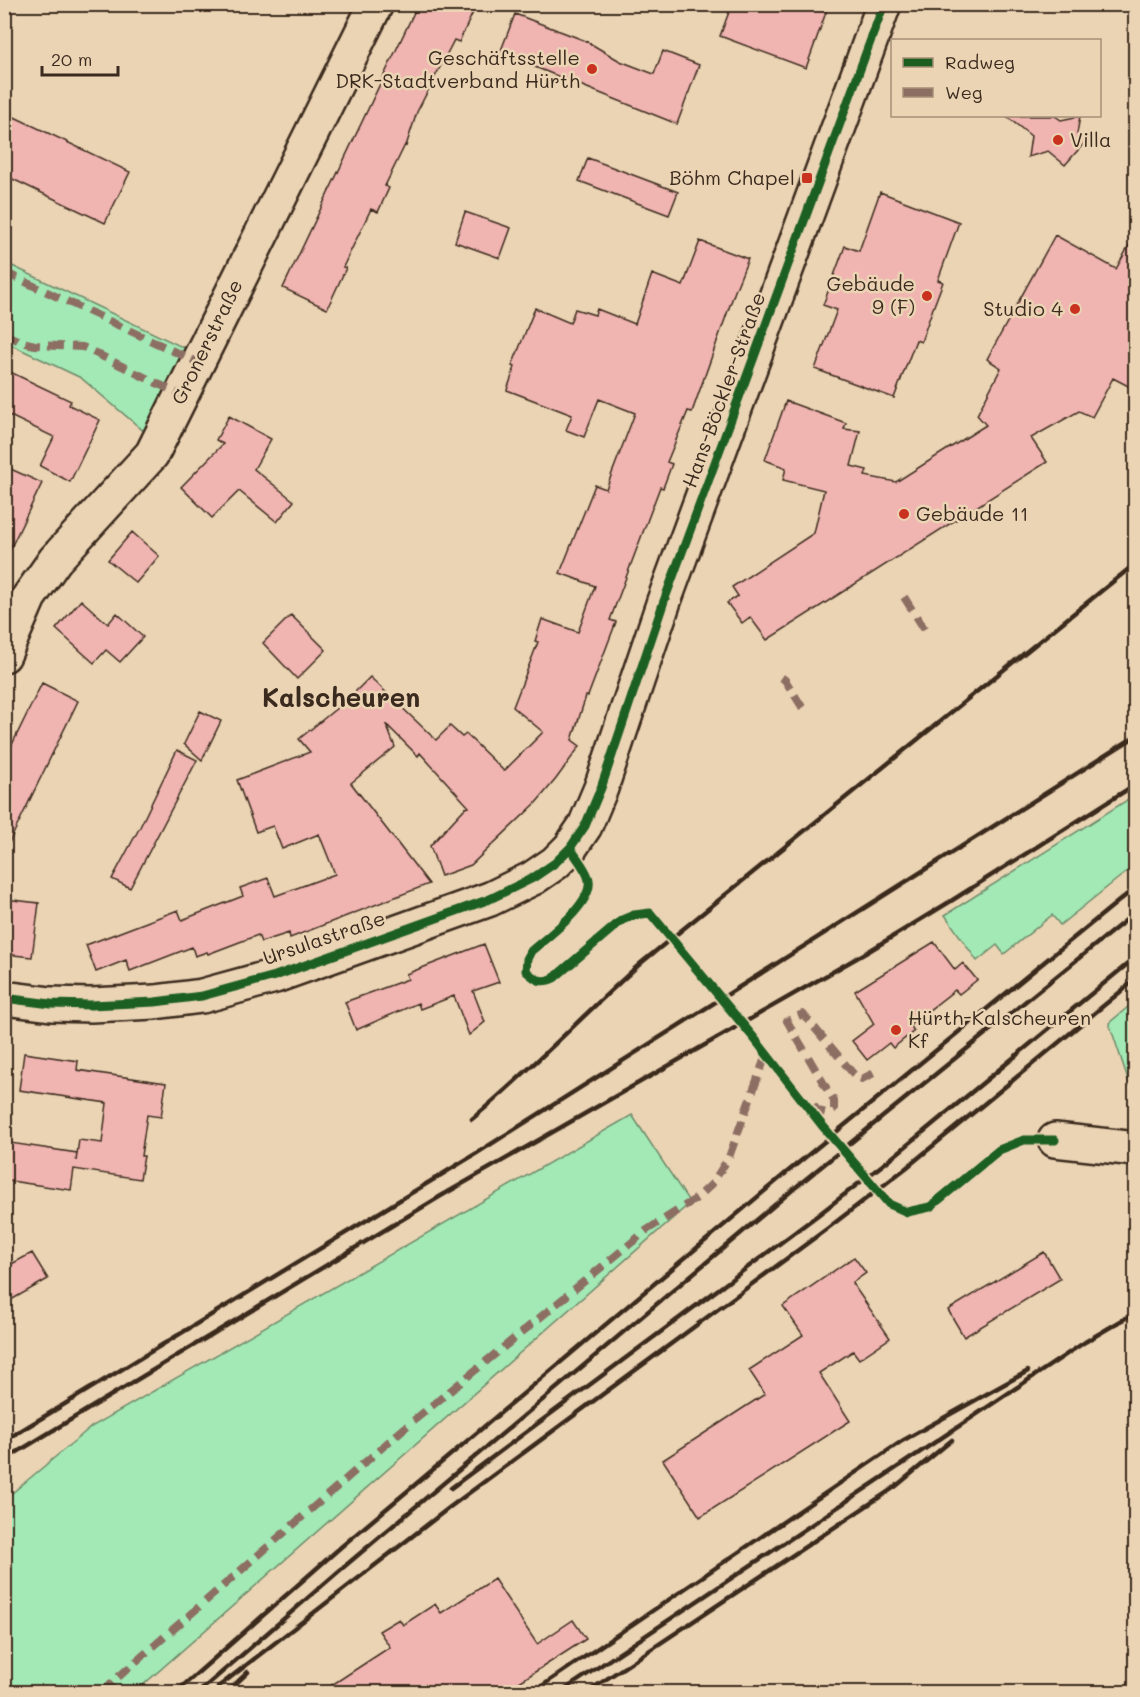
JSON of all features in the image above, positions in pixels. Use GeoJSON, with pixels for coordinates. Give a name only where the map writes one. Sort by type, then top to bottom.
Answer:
{"type":"FeatureCollection","features":[{"type":"Feature","properties":{"kind":"street","name":"Gronerstraße"},"geometry":{"type":"LineString","coordinates":[[4,655],[29,597],[55,560],[152,454],[376,4]]}},
{"type":"Feature","properties":{"kind":"street","name":"Hans-Böckler-Straße"},"geometry":{"type":"LineString","coordinates":[[601,788],[664,601],[884,4]]}},
{"type":"Feature","properties":{"kind":"street","name":"Ursulastraße"},"geometry":{"type":"LineString","coordinates":[[4,998],[61,1005],[155,1002],[202,996],[275,976],[490,898],[533,878],[555,863],[570,848],[585,826],[601,788]]}},
{"type":"Feature","properties":{"kind":"street"},"geometry":{"type":"LineString","coordinates":[[1055,1140],[1136,1149]]}},
{"type":"Feature","properties":{"kind":"green space"},"geometry":{"type":"Polygon","coordinates":[[[4,262],[195,353],[145,432],[81,378],[5,342],[4,262]]]}},
{"type":"Feature","properties":{"kind":"green space"},"geometry":{"type":"Polygon","coordinates":[[[1135,795],[1135,865],[1060,925],[1052,915],[1004,954],[997,945],[977,961],[945,915],[1135,795]]]}},
{"type":"Feature","properties":{"kind":"green space"},"geometry":{"type":"Polygon","coordinates":[[[1135,1001],[1135,1081],[1130,1085],[1109,1023],[1135,1001]]]}},
{"type":"Feature","properties":{"kind":"green space"},"geometry":{"type":"Polygon","coordinates":[[[632,1115],[690,1203],[135,1692],[5,1692],[5,1499],[91,1427],[632,1115]]]}},
{"type":"Feature","properties":{"kind":"building"},"geometry":{"type":"Polygon","coordinates":[[[418,4],[477,4],[459,42],[454,40],[417,112],[406,146],[385,186],[389,188],[378,212],[371,209],[343,267],[346,268],[327,309],[283,288],[418,4]]]}},
{"type":"Feature","properties":{"kind":"building"},"geometry":{"type":"Polygon","coordinates":[[[732,4],[829,4],[806,68],[720,36],[732,4]]]}},
{"type":"Feature","properties":{"kind":"building","name":"Geschäftsstelle DRK-Stadtverband Hürth"},"geometry":{"type":"Polygon","coordinates":[[[515,14],[586,41],[620,61],[654,74],[663,51],[699,65],[677,124],[500,53],[515,14]]]}},
{"type":"Feature","properties":{"kind":"building"},"geometry":{"type":"Polygon","coordinates":[[[4,112],[130,172],[105,223],[4,175],[4,112]]]}},
{"type":"Feature","properties":{"kind":"building","name":"Villa"},"geometry":{"type":"Polygon","coordinates":[[[1007,117],[1056,117],[1061,120],[1080,117],[1077,134],[1086,141],[1065,165],[1048,151],[1028,157],[1031,136],[1007,117]]]}},
{"type":"Feature","properties":{"kind":"building"},"geometry":{"type":"Polygon","coordinates":[[[588,158],[678,192],[669,215],[579,181],[588,158]]]}},
{"type":"Feature","properties":{"kind":"building","name":"Gebäude 9 (F)"},"geometry":{"type":"Polygon","coordinates":[[[880,192],[959,222],[938,280],[943,282],[921,342],[916,340],[894,398],[815,369],[837,310],[823,305],[845,246],[859,251],[880,192]]]}},
{"type":"Feature","properties":{"kind":"building"},"geometry":{"type":"Polygon","coordinates":[[[465,212],[511,228],[500,258],[455,242],[465,212]]]}},
{"type":"Feature","properties":{"kind":"building"},"geometry":{"type":"Polygon","coordinates":[[[1136,233],[1136,390],[1113,378],[1092,417],[1079,411],[1031,438],[1047,462],[767,640],[750,617],[742,623],[727,603],[738,596],[732,587],[814,533],[824,490],[783,480],[786,468],[765,460],[786,401],[846,423],[844,429],[860,431],[851,466],[867,470],[865,476],[896,482],[986,425],[977,415],[1001,368],[987,359],[1055,235],[1116,269],[1136,233]]]}},
{"type":"Feature","properties":{"kind":"building"},"geometry":{"type":"Polygon","coordinates":[[[700,241],[748,259],[692,412],[688,411],[667,462],[672,464],[663,488],[660,487],[610,620],[616,622],[588,696],[586,696],[572,740],[580,746],[556,779],[535,804],[471,865],[441,876],[430,846],[465,808],[469,807],[420,753],[418,756],[386,724],[395,747],[351,783],[429,884],[290,938],[289,933],[261,942],[258,935],[208,954],[207,952],[195,956],[192,947],[130,971],[126,960],[96,972],[86,945],[178,910],[182,920],[243,896],[240,888],[268,878],[275,896],[335,874],[319,834],[282,849],[273,826],[256,832],[237,780],[310,752],[299,739],[349,698],[370,677],[436,740],[450,726],[462,737],[466,734],[504,771],[543,732],[513,707],[538,642],[535,641],[542,619],[578,632],[595,586],[560,573],[595,485],[606,489],[635,413],[599,399],[584,437],[566,430],[572,415],[507,390],[515,367],[512,366],[535,308],[570,323],[575,309],[595,315],[597,309],[635,324],[652,274],[683,286],[700,241]]]}},
{"type":"Feature","properties":{"kind":"building"},"geometry":{"type":"Polygon","coordinates":[[[4,369],[71,401],[69,405],[100,420],[70,482],[40,466],[54,437],[4,413],[4,369]]]}},
{"type":"Feature","properties":{"kind":"building"},"geometry":{"type":"Polygon","coordinates":[[[229,416],[271,439],[254,469],[294,501],[277,522],[239,491],[212,518],[181,487],[223,444],[216,440],[229,416]]]}},
{"type":"Feature","properties":{"kind":"building"},"geometry":{"type":"Polygon","coordinates":[[[4,466],[42,483],[4,562],[4,466]]]}},
{"type":"Feature","properties":{"kind":"building"},"geometry":{"type":"Polygon","coordinates":[[[132,532],[159,556],[136,583],[108,560],[132,532]]]}},
{"type":"Feature","properties":{"kind":"building"},"geometry":{"type":"Polygon","coordinates":[[[81,600],[108,624],[117,613],[143,637],[120,662],[106,650],[94,663],[56,629],[81,600]]]}},
{"type":"Feature","properties":{"kind":"building"},"geometry":{"type":"Polygon","coordinates":[[[291,615],[326,650],[297,679],[263,643],[291,615]]]}},
{"type":"Feature","properties":{"kind":"building"},"geometry":{"type":"Polygon","coordinates":[[[42,683],[78,701],[4,853],[4,761],[42,683]]]}},
{"type":"Feature","properties":{"kind":"building"},"geometry":{"type":"Polygon","coordinates":[[[200,711],[221,721],[202,760],[184,744],[200,711]]]}},
{"type":"Feature","properties":{"kind":"building"},"geometry":{"type":"Polygon","coordinates":[[[177,750],[197,760],[130,888],[112,879],[177,750]]]}},
{"type":"Feature","properties":{"kind":"building"},"geometry":{"type":"Polygon","coordinates":[[[4,899],[39,903],[32,957],[4,954],[4,899]]]}},
{"type":"Feature","properties":{"kind":"building"},"geometry":{"type":"Polygon","coordinates":[[[934,942],[955,970],[963,963],[977,980],[959,994],[955,990],[910,1025],[914,1031],[893,1048],[889,1043],[867,1060],[852,1041],[874,1024],[855,991],[934,942]]]}},
{"type":"Feature","properties":{"kind":"building"},"geometry":{"type":"Polygon","coordinates":[[[484,944],[499,982],[473,991],[485,1022],[469,1035],[454,996],[420,1009],[418,1003],[356,1030],[345,1002],[408,979],[406,974],[484,944]]]}},
{"type":"Feature","properties":{"kind":"building"},"geometry":{"type":"Polygon","coordinates":[[[24,1053],[78,1061],[77,1070],[166,1083],[161,1117],[147,1115],[140,1179],[74,1169],[71,1190],[4,1180],[4,1142],[77,1153],[76,1161],[79,1140],[102,1143],[107,1103],[19,1090],[24,1053]]]}},
{"type":"Feature","properties":{"kind":"building"},"geometry":{"type":"Polygon","coordinates":[[[1044,1252],[1060,1279],[964,1337],[948,1310],[1044,1252]]]}},
{"type":"Feature","properties":{"kind":"building"},"geometry":{"type":"Polygon","coordinates":[[[32,1253],[48,1279],[4,1304],[4,1268],[32,1253]]]}},
{"type":"Feature","properties":{"kind":"building"},"geometry":{"type":"Polygon","coordinates":[[[854,1257],[866,1273],[852,1283],[890,1338],[859,1359],[853,1351],[819,1373],[850,1421],[700,1517],[663,1460],[765,1394],[749,1370],[803,1335],[783,1306],[854,1257]]]}},
{"type":"Feature","properties":{"kind":"building"},"geometry":{"type":"Polygon","coordinates":[[[494,1579],[537,1644],[573,1620],[586,1639],[504,1692],[321,1692],[390,1647],[379,1631],[399,1619],[403,1625],[435,1604],[441,1613],[494,1579]]]}},
{"type":"Feature","properties":{"kind":"railway"},"geometry":{"type":"LineString","coordinates":[[472,1119],[641,963],[1136,563]]}},
{"type":"Feature","properties":{"kind":"railway"},"geometry":{"type":"LineString","coordinates":[[4,1441],[477,1153],[1136,736]]}},
{"type":"Feature","properties":{"kind":"railway"},"geometry":{"type":"LineString","coordinates":[[4,1460],[441,1196],[869,951],[1136,784]]}},
{"type":"Feature","properties":{"kind":"railway"},"geometry":{"type":"LineString","coordinates":[[176,1692],[342,1546],[786,1173],[1136,887]]}},
{"type":"Feature","properties":{"kind":"railway"},"geometry":{"type":"LineString","coordinates":[[199,1692],[339,1571],[796,1187],[1136,912]]}},
{"type":"Feature","properties":{"kind":"railway"},"geometry":{"type":"LineString","coordinates":[[451,1488],[818,1215],[894,1156],[1136,957]]}},
{"type":"Feature","properties":{"kind":"railway"},"geometry":{"type":"LineString","coordinates":[[218,1687],[450,1507],[906,1168],[1136,979]]}},
{"type":"Feature","properties":{"kind":"railway"},"geometry":{"type":"LineString","coordinates":[[561,1692],[1085,1342],[1136,1312]]}},
{"type":"Feature","properties":{"kind":"railway"},"geometry":{"type":"LineString","coordinates":[[533,1692],[902,1441],[1028,1371]]}},
{"type":"Feature","properties":{"kind":"railway"},"geometry":{"type":"LineString","coordinates":[[587,1692],[895,1487],[952,1440]]}},
{"type":"Feature","properties":{"kind":"railway"},"geometry":{"type":"LineString","coordinates":[[227,1692],[248,1672]]}},
{"type":"Feature","properties":{"kind":"marked path"},"geometry":{"type":"LineString","coordinates":[[4,272],[197,362]]}},
{"type":"Feature","properties":{"kind":"marked path"},"geometry":{"type":"LineString","coordinates":[[4,334],[35,345],[83,347],[181,395]]}},
{"type":"Feature","properties":{"kind":"marked path"},"geometry":{"type":"LineString","coordinates":[[904,597],[928,635]]}},
{"type":"Feature","properties":{"kind":"marked path"},"geometry":{"type":"LineString","coordinates":[[781,677],[804,710]]}},
{"type":"Feature","properties":{"kind":"marked path"},"geometry":{"type":"LineString","coordinates":[[813,1105],[818,1111],[826,1113],[834,1109],[834,1101],[787,1021],[803,1014],[856,1077],[862,1079],[876,1072]]}},
{"type":"Feature","properties":{"kind":"marked path"},"geometry":{"type":"LineString","coordinates":[[101,1692],[401,1431],[647,1230],[697,1198],[712,1184],[729,1157],[766,1055],[768,1056]]}},
{"type":"Feature","properties":{"kind":"cycle path"},"geometry":{"type":"LineString","coordinates":[[4,998],[51,1004],[91,1005],[155,1002],[202,996],[275,976],[490,899],[533,878],[555,863],[570,848],[585,826],[601,788],[664,601],[884,4]]}},
{"type":"Feature","properties":{"kind":"cycle path"},"geometry":{"type":"LineString","coordinates":[[570,848],[588,876],[588,889],[584,899],[568,919],[531,951],[527,959],[526,971],[539,980],[546,981],[554,978],[622,920],[634,915],[650,913],[889,1204],[907,1212],[930,1207],[999,1150],[1024,1140],[1055,1140]]}},
{"type":"Feature","properties":{"kind":"place","name":"Geschäftsstelle DRK-Stadtverband Hürth"},"geometry":{"type":"Point","coordinates":[592,69]}},
{"type":"Feature","properties":{"kind":"place","name":"Villa"},"geometry":{"type":"Point","coordinates":[1058,140]}},
{"type":"Feature","properties":{"kind":"place","name":"Böhm Chapel"},"geometry":{"type":"Point","coordinates":[807,178]}},
{"type":"Feature","properties":{"kind":"place","name":"Gebäude 9 (F)"},"geometry":{"type":"Point","coordinates":[927,296]}},
{"type":"Feature","properties":{"kind":"place","name":"Studio 4"},"geometry":{"type":"Point","coordinates":[1075,309]}},
{"type":"Feature","properties":{"kind":"place","name":"Gebäude 11"},"geometry":{"type":"Point","coordinates":[904,514]}},
{"type":"Feature","properties":{"kind":"place","name":"Hürth-Kalscheuren Kf"},"geometry":{"type":"Point","coordinates":[896,1030]}},
{"type":"Feature","properties":{"kind":"district","name":"Kalscheuren"},"geometry":{"type":"Point","coordinates":[341,698]}}]}
